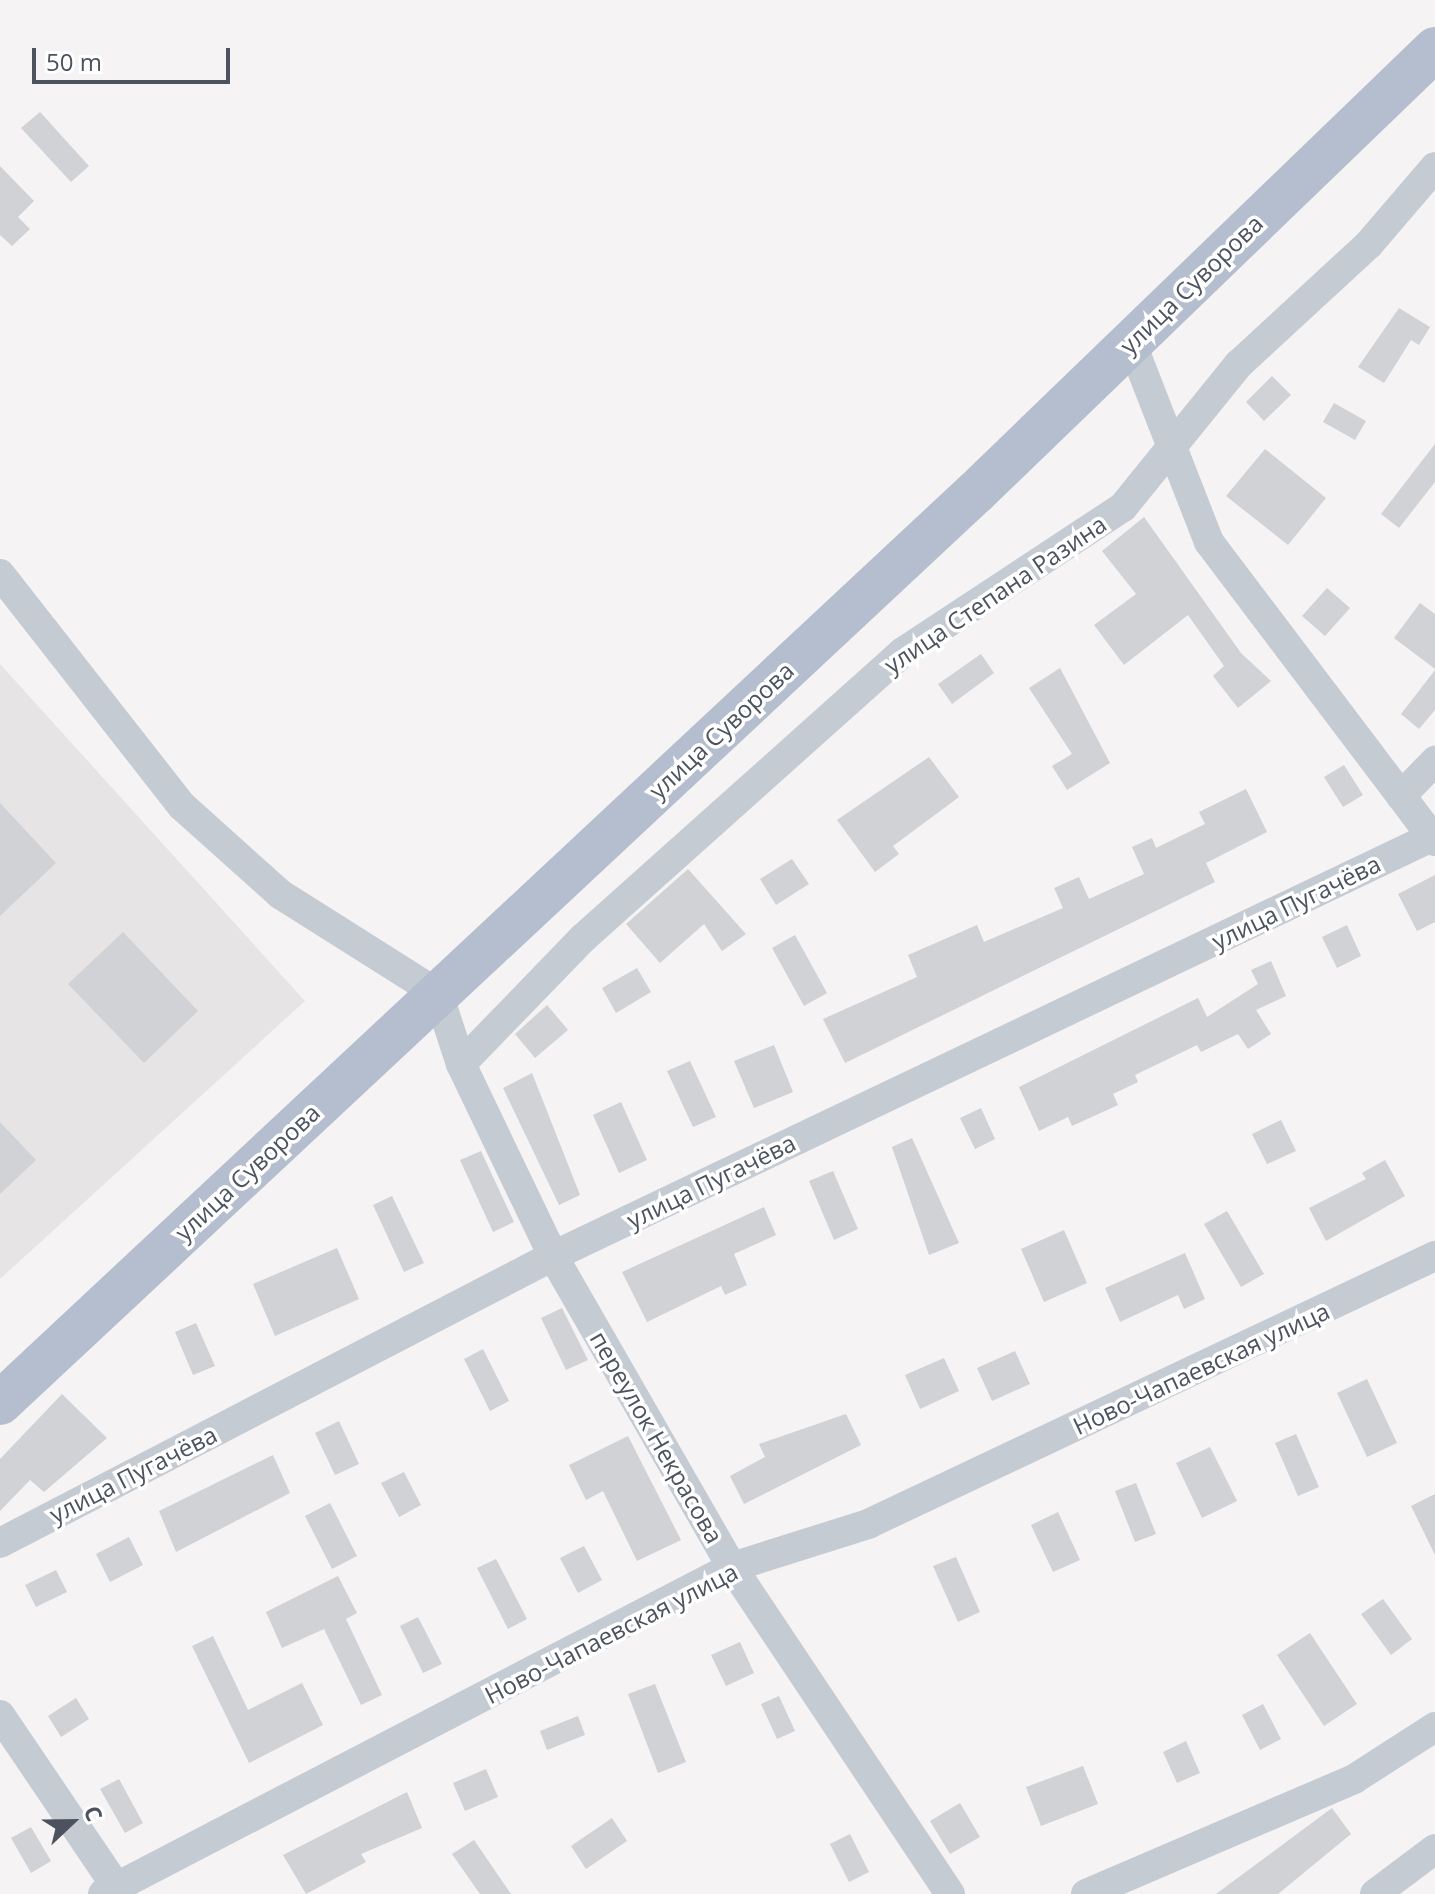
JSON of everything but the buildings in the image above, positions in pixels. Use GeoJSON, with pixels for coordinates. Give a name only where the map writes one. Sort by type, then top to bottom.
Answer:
{"type":"FeatureCollection","features":[{"type":"Feature","properties":{"kind":"main road","name":"улица Суворова"},"geometry":{"type":"LineString","coordinates":[[0,1403],[1131,342],[1435,49]]}},
{"type":"Feature","properties":{"kind":"street","name":"улица Степана Разина"},"geometry":{"type":"LineString","coordinates":[[461,1064],[582,939],[903,652],[1123,507],[1171,440],[1239,364],[1369,244],[1435,167]]}},
{"type":"Feature","properties":{"kind":"street"},"geometry":{"type":"LineString","coordinates":[[1131,342],[1209,542],[1433,839]]}},
{"type":"Feature","properties":{"kind":"street"},"geometry":{"type":"LineString","coordinates":[[0,574],[182,806],[280,894],[438,994]]}},
{"type":"Feature","properties":{"kind":"street"},"geometry":{"type":"LineString","coordinates":[[1401,796],[1435,761]]}},
{"type":"Feature","properties":{"kind":"street","name":"улица Пугачёва"},"geometry":{"type":"LineString","coordinates":[[0,1543],[553,1256],[1433,839]]}},
{"type":"Feature","properties":{"kind":"street","name":"переулок Некрасова"},"geometry":{"type":"LineString","coordinates":[[438,994],[461,1064],[553,1256],[732,1567],[950,1894]]}},
{"type":"Feature","properties":{"kind":"street","name":"Ново-Чапаевская улица"},"geometry":{"type":"LineString","coordinates":[[113,1891],[732,1567],[868,1524],[1435,1256]]}},
{"type":"Feature","properties":{"kind":"street"},"geometry":{"type":"LineString","coordinates":[[0,1715],[113,1891]]}},
{"type":"Feature","properties":{"kind":"street"},"geometry":{"type":"LineString","coordinates":[[1086,1894],[1354,1779],[1435,1727]]}},
{"type":"Feature","properties":{"kind":"street"},"geometry":{"type":"LineString","coordinates":[[1375,1894],[1435,1849]]}},
{"type":"Feature","properties":{"kind":"shaded area"},"geometry":{"type":"Polygon","coordinates":[[[0,664],[305,1001],[0,1279],[0,664]]]}}]}
